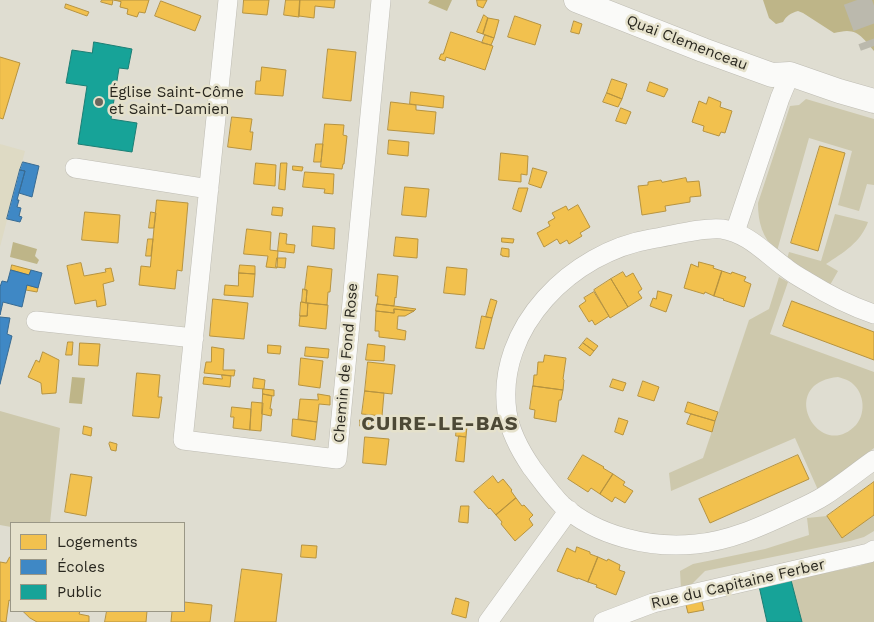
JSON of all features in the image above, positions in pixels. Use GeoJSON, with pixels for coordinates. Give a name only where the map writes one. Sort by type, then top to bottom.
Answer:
{"type":"FeatureCollection","features":[{"type":"Feature","properties":{"kind":"main road","name":"Quai Clemenceau"},"geometry":{"type":"LineString","coordinates":[[616,0],[778,62],[790,74]]}},
{"type":"Feature","properties":{"kind":"main road","name":"Quai Clemenceau"},"geometry":{"type":"LineString","coordinates":[[583,1],[703,50],[772,75],[790,74],[874,101]]}},
{"type":"Feature","properties":{"kind":"street","name":"Chemin de Fond Rose"},"geometry":{"type":"LineString","coordinates":[[228,0],[183,440],[337,459],[381,0]]}},
{"type":"Feature","properties":{"kind":"street"},"geometry":{"type":"LineString","coordinates":[[735,232],[780,98],[790,74]]}},
{"type":"Feature","properties":{"kind":"street"},"geometry":{"type":"LineString","coordinates":[[76,168],[209,189]]}},
{"type":"Feature","properties":{"kind":"street"},"geometry":{"type":"LineString","coordinates":[[874,314],[838,299],[818,288],[786,269],[750,240],[735,232],[720,229],[704,230],[638,241],[601,255],[567,278],[538,307],[528,321],[512,356],[506,394],[507,412],[514,434],[527,460],[549,491],[563,506],[601,529],[619,536],[659,545],[695,544],[726,538],[764,526],[824,496],[874,460]]}},
{"type":"Feature","properties":{"kind":"street"},"geometry":{"type":"LineString","coordinates":[[36,322],[194,338]]}},
{"type":"Feature","properties":{"kind":"street"},"geometry":{"type":"LineString","coordinates":[[488,622],[569,510]]}},
{"type":"Feature","properties":{"kind":"street","name":"Rue du Capitaine Ferber"},"geometry":{"type":"LineString","coordinates":[[603,622],[653,603],[869,553],[874,550]]}},
{"type":"Feature","properties":{"kind":"shaded area"},"geometry":{"type":"Polygon","coordinates":[[[430,0],[452,0],[447,11],[428,3],[430,0]]]}},
{"type":"Feature","properties":{"kind":"shaded area"},"geometry":{"type":"Polygon","coordinates":[[[763,0],[874,0],[874,51],[856,33],[847,31],[834,33],[798,11],[789,15],[783,22],[776,24],[769,18],[763,0]]]}},
{"type":"Feature","properties":{"kind":"shaded area"},"geometry":{"type":"Polygon","coordinates":[[[806,99],[874,119],[874,185],[867,184],[859,211],[838,205],[852,151],[809,138],[777,251],[764,235],[759,217],[758,203],[790,106],[799,105],[806,99]]]}},
{"type":"Feature","properties":{"kind":"shaded area"},"geometry":{"type":"Polygon","coordinates":[[[0,144],[25,151],[0,247],[0,144]]]}},
{"type":"Feature","properties":{"kind":"shaded area"},"geometry":{"type":"Polygon","coordinates":[[[835,214],[868,222],[856,241],[826,264],[838,271],[830,285],[787,259],[789,252],[821,261],[835,214]]]}},
{"type":"Feature","properties":{"kind":"shaded area"},"geometry":{"type":"Polygon","coordinates":[[[13,242],[37,249],[35,256],[39,260],[37,264],[10,257],[13,242]]]}},
{"type":"Feature","properties":{"kind":"shaded area"},"geometry":{"type":"Polygon","coordinates":[[[779,277],[788,282],[770,334],[874,372],[874,448],[818,490],[795,438],[671,491],[669,473],[703,458],[749,320],[769,309],[779,277]],[[838,377],[819,382],[809,393],[806,405],[809,418],[817,429],[829,435],[842,434],[856,425],[863,408],[861,395],[854,385],[838,377]]]}},
{"type":"Feature","properties":{"kind":"shaded area"},"geometry":{"type":"Polygon","coordinates":[[[72,377],[85,378],[82,404],[69,403],[72,377]]]}},
{"type":"Feature","properties":{"kind":"shaded area"},"geometry":{"type":"Polygon","coordinates":[[[0,411],[60,428],[50,522],[10,522],[10,527],[0,525],[0,411]]]}},
{"type":"Feature","properties":{"kind":"shaded area"},"geometry":{"type":"Polygon","coordinates":[[[874,515],[874,531],[864,537],[705,571],[689,587],[681,589],[680,571],[693,564],[765,549],[809,535],[807,518],[827,516],[842,538],[874,515]]]}},
{"type":"Feature","properties":{"kind":"shaded area"},"geometry":{"type":"Polygon","coordinates":[[[874,561],[874,622],[802,622],[791,580],[859,566],[874,561]]]}},
{"type":"Feature","properties":{"kind":"building: Logements"},"geometry":{"type":"Polygon","coordinates":[[[102,0],[113,0],[112,5],[101,2],[102,0]]]}},
{"type":"Feature","properties":{"kind":"building: Logements"},"geometry":{"type":"Polygon","coordinates":[[[114,0],[149,0],[145,13],[139,12],[137,17],[127,14],[128,9],[120,7],[121,2],[114,0]]]}},
{"type":"Feature","properties":{"kind":"building: Logements"},"geometry":{"type":"Polygon","coordinates":[[[244,0],[269,0],[267,15],[243,13],[244,0]]]}},
{"type":"Feature","properties":{"kind":"building: Logements"},"geometry":{"type":"Polygon","coordinates":[[[286,0],[300,0],[299,17],[284,15],[286,0]]]}},
{"type":"Feature","properties":{"kind":"building: Logements"},"geometry":{"type":"Polygon","coordinates":[[[300,0],[335,0],[334,8],[315,6],[314,18],[299,16],[300,0]]]}},
{"type":"Feature","properties":{"kind":"building: Logements"},"geometry":{"type":"Polygon","coordinates":[[[477,0],[487,0],[483,8],[478,6],[477,0]]]}},
{"type":"Feature","properties":{"kind":"building: Logements"},"geometry":{"type":"Polygon","coordinates":[[[161,1],[201,16],[195,31],[155,16],[161,1]]]}},
{"type":"Feature","properties":{"kind":"building: Logements"},"geometry":{"type":"Polygon","coordinates":[[[66,4],[89,12],[87,16],[65,8],[66,4]]]}},
{"type":"Feature","properties":{"kind":"building: Logements"},"geometry":{"type":"Polygon","coordinates":[[[484,15],[488,18],[483,34],[477,32],[484,15]]]}},
{"type":"Feature","properties":{"kind":"building: Logements"},"geometry":{"type":"Polygon","coordinates":[[[515,16],[541,25],[535,45],[508,37],[515,16]]]}},
{"type":"Feature","properties":{"kind":"building: Logements"},"geometry":{"type":"Polygon","coordinates":[[[488,18],[499,20],[494,38],[483,34],[488,18]]]}},
{"type":"Feature","properties":{"kind":"building: Logements"},"geometry":{"type":"Polygon","coordinates":[[[574,21],[582,24],[579,34],[571,32],[574,21]]]}},
{"type":"Feature","properties":{"kind":"building: Logements"},"geometry":{"type":"Polygon","coordinates":[[[451,32],[493,46],[485,70],[446,57],[445,61],[439,59],[441,54],[443,54],[451,32]]]}},
{"type":"Feature","properties":{"kind":"building: Logements"},"geometry":{"type":"Polygon","coordinates":[[[485,35],[494,38],[491,45],[482,43],[485,35]]]}},
{"type":"Feature","properties":{"kind":"building: Logements"},"geometry":{"type":"Polygon","coordinates":[[[328,49],[356,52],[351,101],[323,98],[328,49]]]}},
{"type":"Feature","properties":{"kind":"building: Logements"},"geometry":{"type":"Polygon","coordinates":[[[0,57],[20,63],[3,119],[0,118],[0,57]]]}},
{"type":"Feature","properties":{"kind":"building: Logements"},"geometry":{"type":"Polygon","coordinates":[[[262,67],[286,70],[283,96],[255,94],[256,81],[260,81],[262,67]]]}},
{"type":"Feature","properties":{"kind":"building: Logements"},"geometry":{"type":"Polygon","coordinates":[[[612,79],[627,84],[622,99],[607,93],[612,79]]]}},
{"type":"Feature","properties":{"kind":"building: Logements"},"geometry":{"type":"Polygon","coordinates":[[[650,82],[668,89],[664,97],[647,91],[650,82]]]}},
{"type":"Feature","properties":{"kind":"building: Logements"},"geometry":{"type":"Polygon","coordinates":[[[411,92],[444,96],[443,108],[410,104],[411,92]]]}},
{"type":"Feature","properties":{"kind":"building: Logements"},"geometry":{"type":"Polygon","coordinates":[[[607,93],[622,99],[618,107],[603,102],[607,93]]]}},
{"type":"Feature","properties":{"kind":"building: Logements"},"geometry":{"type":"Polygon","coordinates":[[[709,97],[721,102],[720,107],[732,111],[725,133],[721,132],[719,136],[703,131],[704,126],[692,122],[699,101],[706,104],[709,97]]]}},
{"type":"Feature","properties":{"kind":"building: Logements"},"geometry":{"type":"Polygon","coordinates":[[[391,102],[416,105],[416,110],[436,112],[434,134],[388,130],[391,102]]]}},
{"type":"Feature","properties":{"kind":"building: Logements"},"geometry":{"type":"Polygon","coordinates":[[[621,108],[631,112],[626,124],[616,121],[621,108]]]}},
{"type":"Feature","properties":{"kind":"building: Logements"},"geometry":{"type":"Polygon","coordinates":[[[232,117],[252,119],[250,132],[253,132],[251,150],[228,147],[232,117]]]}},
{"type":"Feature","properties":{"kind":"building: Logements"},"geometry":{"type":"Polygon","coordinates":[[[325,124],[344,125],[343,135],[347,136],[342,169],[321,167],[325,124]]]}},
{"type":"Feature","properties":{"kind":"building: Logements"},"geometry":{"type":"Polygon","coordinates":[[[389,140],[409,142],[408,156],[388,154],[389,140]]]}},
{"type":"Feature","properties":{"kind":"building: Logements"},"geometry":{"type":"Polygon","coordinates":[[[316,144],[323,144],[321,162],[314,162],[316,144]]]}},
{"type":"Feature","properties":{"kind":"building: Logements"},"geometry":{"type":"Polygon","coordinates":[[[820,146],[845,153],[818,251],[791,243],[820,146]]]}},
{"type":"Feature","properties":{"kind":"building: Logements"},"geometry":{"type":"Polygon","coordinates":[[[501,153],[528,156],[527,175],[521,174],[521,182],[499,180],[501,153]]]}},
{"type":"Feature","properties":{"kind":"building: Logements"},"geometry":{"type":"Polygon","coordinates":[[[256,163],[276,165],[275,186],[254,184],[256,163]]]}},
{"type":"Feature","properties":{"kind":"building: Logements"},"geometry":{"type":"Polygon","coordinates":[[[281,163],[287,163],[285,190],[279,189],[281,163]]]}},
{"type":"Feature","properties":{"kind":"building: Logements"},"geometry":{"type":"Polygon","coordinates":[[[293,166],[303,167],[302,171],[293,170],[293,166]]]}},
{"type":"Feature","properties":{"kind":"building: Logements"},"geometry":{"type":"Polygon","coordinates":[[[533,168],[547,172],[541,188],[529,184],[533,168]]]}},
{"type":"Feature","properties":{"kind":"building: Logements"},"geometry":{"type":"Polygon","coordinates":[[[305,172],[334,174],[333,194],[324,193],[325,189],[303,187],[305,172]]]}},
{"type":"Feature","properties":{"kind":"building: Logements"},"geometry":{"type":"Polygon","coordinates":[[[686,178],[687,182],[699,181],[701,196],[690,197],[690,202],[665,206],[666,211],[642,215],[638,186],[648,185],[648,182],[686,178]]]}},
{"type":"Feature","properties":{"kind":"building: Logements"},"geometry":{"type":"Polygon","coordinates":[[[405,187],[429,189],[426,217],[402,215],[405,187]]]}},
{"type":"Feature","properties":{"kind":"building: Logements"},"geometry":{"type":"Polygon","coordinates":[[[519,188],[528,188],[521,212],[513,209],[519,188]]]}},
{"type":"Feature","properties":{"kind":"building: Logements"},"geometry":{"type":"Polygon","coordinates":[[[157,200],[188,203],[182,271],[177,270],[175,289],[139,285],[141,266],[150,267],[157,200]]]}},
{"type":"Feature","properties":{"kind":"building: Logements"},"geometry":{"type":"Polygon","coordinates":[[[578,205],[590,227],[580,233],[582,236],[569,244],[567,240],[560,244],[557,239],[544,247],[537,233],[550,226],[548,222],[555,218],[552,213],[566,206],[568,210],[578,205]]]}},
{"type":"Feature","properties":{"kind":"building: Logements"},"geometry":{"type":"Polygon","coordinates":[[[273,207],[283,208],[282,216],[272,215],[273,207]]]}},
{"type":"Feature","properties":{"kind":"building: Logements"},"geometry":{"type":"Polygon","coordinates":[[[85,212],[120,215],[118,243],[82,240],[85,212]]]}},
{"type":"Feature","properties":{"kind":"building: Logements"},"geometry":{"type":"Polygon","coordinates":[[[151,212],[156,213],[154,228],[149,228],[151,212]]]}},
{"type":"Feature","properties":{"kind":"building: Logements"},"geometry":{"type":"Polygon","coordinates":[[[313,226],[335,228],[334,249],[312,246],[313,226]]]}},
{"type":"Feature","properties":{"kind":"building: Logements"},"geometry":{"type":"Polygon","coordinates":[[[247,229],[271,232],[270,250],[278,251],[277,268],[266,267],[268,256],[244,254],[247,229]]]}},
{"type":"Feature","properties":{"kind":"building: Logements"},"geometry":{"type":"Polygon","coordinates":[[[280,233],[287,234],[286,244],[295,245],[294,253],[278,251],[280,233]]]}},
{"type":"Feature","properties":{"kind":"building: Logements"},"geometry":{"type":"Polygon","coordinates":[[[396,237],[418,239],[417,258],[394,256],[396,237]]]}},
{"type":"Feature","properties":{"kind":"building: Logements"},"geometry":{"type":"Polygon","coordinates":[[[502,238],[514,239],[513,243],[502,242],[502,238]]]}},
{"type":"Feature","properties":{"kind":"building: Logements"},"geometry":{"type":"Polygon","coordinates":[[[148,239],[153,239],[151,256],[146,256],[148,239]]]}},
{"type":"Feature","properties":{"kind":"building: Logements"},"geometry":{"type":"Polygon","coordinates":[[[502,248],[509,249],[509,257],[501,255],[502,248]]]}},
{"type":"Feature","properties":{"kind":"building: Logements"},"geometry":{"type":"Polygon","coordinates":[[[277,258],[286,258],[285,268],[276,267],[277,258]]]}},
{"type":"Feature","properties":{"kind":"building: Logements"},"geometry":{"type":"Polygon","coordinates":[[[699,262],[714,266],[713,268],[722,271],[714,296],[705,292],[704,294],[684,288],[691,264],[698,267],[699,262]]]}},
{"type":"Feature","properties":{"kind":"building: Logements"},"geometry":{"type":"Polygon","coordinates":[[[81,263],[84,276],[106,272],[105,269],[111,268],[114,281],[103,284],[106,305],[97,307],[96,300],[75,304],[67,266],[81,263]]]}},
{"type":"Feature","properties":{"kind":"building: Logements"},"geometry":{"type":"Polygon","coordinates":[[[12,265],[31,270],[29,275],[11,270],[12,265]]]}},
{"type":"Feature","properties":{"kind":"building: Logements"},"geometry":{"type":"Polygon","coordinates":[[[240,265],[255,266],[255,274],[239,273],[240,265]]]}},
{"type":"Feature","properties":{"kind":"building: Logements"},"geometry":{"type":"Polygon","coordinates":[[[308,266],[332,269],[327,305],[306,303],[307,290],[305,290],[308,266]]]}},
{"type":"Feature","properties":{"kind":"building: Logements"},"geometry":{"type":"Polygon","coordinates":[[[447,267],[467,269],[465,295],[444,293],[447,267]]]}},
{"type":"Feature","properties":{"kind":"building: Logements"},"geometry":{"type":"Polygon","coordinates":[[[722,271],[746,277],[744,281],[751,284],[744,307],[714,296],[722,271]]]}},
{"type":"Feature","properties":{"kind":"building: Logements"},"geometry":{"type":"Polygon","coordinates":[[[623,272],[626,277],[633,273],[642,289],[638,292],[642,298],[628,307],[611,279],[623,272]]]}},
{"type":"Feature","properties":{"kind":"building: Logements"},"geometry":{"type":"Polygon","coordinates":[[[239,273],[255,274],[253,297],[224,295],[225,285],[238,286],[239,273]]]}},
{"type":"Feature","properties":{"kind":"building: Logements"},"geometry":{"type":"Polygon","coordinates":[[[378,274],[398,276],[394,306],[377,304],[378,274]]]}},
{"type":"Feature","properties":{"kind":"building: Logements"},"geometry":{"type":"Polygon","coordinates":[[[611,279],[628,307],[610,318],[594,290],[611,279]]]}},
{"type":"Feature","properties":{"kind":"building: Logements"},"geometry":{"type":"Polygon","coordinates":[[[27,285],[38,288],[37,292],[26,290],[27,285]]]}},
{"type":"Feature","properties":{"kind":"building: Logements"},"geometry":{"type":"Polygon","coordinates":[[[303,289],[307,290],[306,303],[302,302],[303,289]]]}},
{"type":"Feature","properties":{"kind":"building: Logements"},"geometry":{"type":"Polygon","coordinates":[[[658,291],[672,295],[666,312],[650,306],[653,298],[656,299],[658,291]]]}},
{"type":"Feature","properties":{"kind":"building: Logements"},"geometry":{"type":"Polygon","coordinates":[[[594,292],[609,316],[595,325],[592,320],[589,322],[579,306],[586,301],[584,298],[594,292]]]}},
{"type":"Feature","properties":{"kind":"building: Logements"},"geometry":{"type":"Polygon","coordinates":[[[213,299],[248,303],[244,339],[210,336],[213,299]]]}},
{"type":"Feature","properties":{"kind":"building: Logements"},"geometry":{"type":"Polygon","coordinates":[[[491,299],[497,301],[492,318],[486,317],[491,299]]]}},
{"type":"Feature","properties":{"kind":"building: Logements"},"geometry":{"type":"Polygon","coordinates":[[[792,301],[874,332],[874,360],[783,326],[792,301]]]}},
{"type":"Feature","properties":{"kind":"building: Logements"},"geometry":{"type":"Polygon","coordinates":[[[301,302],[308,303],[307,316],[300,316],[301,302]]]}},
{"type":"Feature","properties":{"kind":"building: Logements"},"geometry":{"type":"Polygon","coordinates":[[[308,303],[328,305],[326,329],[299,326],[300,316],[307,316],[308,303]]]}},
{"type":"Feature","properties":{"kind":"building: Logements"},"geometry":{"type":"Polygon","coordinates":[[[377,304],[416,309],[414,311],[394,309],[394,313],[376,311],[377,304]]]}},
{"type":"Feature","properties":{"kind":"building: Logements"},"geometry":{"type":"Polygon","coordinates":[[[394,309],[414,311],[405,316],[398,316],[397,329],[406,331],[405,340],[379,337],[379,331],[375,331],[376,311],[394,313],[394,309]]]}},
{"type":"Feature","properties":{"kind":"building: Logements"},"geometry":{"type":"Polygon","coordinates":[[[482,316],[492,318],[484,349],[476,348],[482,316]]]}},
{"type":"Feature","properties":{"kind":"building: Logements"},"geometry":{"type":"Polygon","coordinates":[[[587,338],[598,346],[594,351],[583,343],[587,338]]]}},
{"type":"Feature","properties":{"kind":"building: Logements"},"geometry":{"type":"Polygon","coordinates":[[[68,342],[73,342],[72,355],[66,355],[68,342]]]}},
{"type":"Feature","properties":{"kind":"building: Logements"},"geometry":{"type":"Polygon","coordinates":[[[80,343],[100,344],[98,366],[79,365],[80,343]]]}},
{"type":"Feature","properties":{"kind":"building: Logements"},"geometry":{"type":"Polygon","coordinates":[[[583,343],[594,351],[590,356],[579,348],[583,343]]]}},
{"type":"Feature","properties":{"kind":"building: Logements"},"geometry":{"type":"Polygon","coordinates":[[[368,344],[385,346],[384,361],[366,360],[368,344]]]}},
{"type":"Feature","properties":{"kind":"building: Logements"},"geometry":{"type":"Polygon","coordinates":[[[268,345],[281,346],[280,354],[268,353],[268,345]]]}},
{"type":"Feature","properties":{"kind":"building: Logements"},"geometry":{"type":"Polygon","coordinates":[[[212,347],[224,349],[223,370],[235,370],[234,376],[204,373],[206,362],[211,362],[212,347]]]}},
{"type":"Feature","properties":{"kind":"building: Logements"},"geometry":{"type":"Polygon","coordinates":[[[306,347],[329,349],[328,358],[305,356],[306,347]]]}},
{"type":"Feature","properties":{"kind":"building: Logements"},"geometry":{"type":"Polygon","coordinates":[[[43,352],[59,360],[56,393],[42,394],[41,383],[28,377],[36,360],[39,362],[43,352]]]}},
{"type":"Feature","properties":{"kind":"building: Logements"},"geometry":{"type":"Polygon","coordinates":[[[545,355],[566,358],[563,390],[533,386],[534,375],[537,375],[538,362],[543,362],[545,355]]]}},
{"type":"Feature","properties":{"kind":"building: Logements"},"geometry":{"type":"Polygon","coordinates":[[[301,358],[323,361],[320,388],[299,385],[301,358]]]}},
{"type":"Feature","properties":{"kind":"building: Logements"},"geometry":{"type":"Polygon","coordinates":[[[368,362],[395,365],[392,394],[365,391],[368,362]]]}},
{"type":"Feature","properties":{"kind":"building: Logements"},"geometry":{"type":"Polygon","coordinates":[[[137,373],[160,375],[158,397],[162,397],[159,418],[133,416],[137,373]]]}},
{"type":"Feature","properties":{"kind":"building: Logements"},"geometry":{"type":"Polygon","coordinates":[[[222,375],[231,376],[230,387],[203,384],[204,377],[222,379],[222,375]]]}},
{"type":"Feature","properties":{"kind":"building: Logements"},"geometry":{"type":"Polygon","coordinates":[[[254,378],[265,380],[264,389],[253,388],[254,378]]]}},
{"type":"Feature","properties":{"kind":"building: Logements"},"geometry":{"type":"Polygon","coordinates":[[[613,379],[626,383],[623,391],[610,387],[613,379]]]}},
{"type":"Feature","properties":{"kind":"building: Logements"},"geometry":{"type":"Polygon","coordinates":[[[643,381],[659,387],[654,401],[638,396],[643,381]]]}},
{"type":"Feature","properties":{"kind":"building: Logements"},"geometry":{"type":"Polygon","coordinates":[[[533,386],[563,390],[561,400],[559,400],[556,422],[534,418],[535,410],[530,409],[533,386]]]}},
{"type":"Feature","properties":{"kind":"building: Logements"},"geometry":{"type":"Polygon","coordinates":[[[263,389],[274,390],[274,396],[263,394],[263,389]]]}},
{"type":"Feature","properties":{"kind":"building: Logements"},"geometry":{"type":"Polygon","coordinates":[[[365,391],[384,393],[382,416],[362,414],[365,391]]]}},
{"type":"Feature","properties":{"kind":"building: Logements"},"geometry":{"type":"Polygon","coordinates":[[[263,394],[272,396],[271,416],[262,414],[263,394]]]}},
{"type":"Feature","properties":{"kind":"building: Logements"},"geometry":{"type":"Polygon","coordinates":[[[318,394],[330,396],[330,405],[319,404],[317,422],[298,419],[300,399],[318,400],[318,394]]]}},
{"type":"Feature","properties":{"kind":"building: Logements"},"geometry":{"type":"Polygon","coordinates":[[[252,402],[263,403],[261,431],[250,430],[252,402]]]}},
{"type":"Feature","properties":{"kind":"building: Logements"},"geometry":{"type":"Polygon","coordinates":[[[688,402],[718,412],[715,421],[685,412],[688,402]]]}},
{"type":"Feature","properties":{"kind":"building: Logements"},"geometry":{"type":"Polygon","coordinates":[[[232,407],[251,409],[250,430],[233,428],[234,417],[231,417],[232,407]]]}},
{"type":"Feature","properties":{"kind":"building: Logements"},"geometry":{"type":"Polygon","coordinates":[[[691,414],[715,421],[712,432],[687,424],[691,414]]]}},
{"type":"Feature","properties":{"kind":"building: Logements"},"geometry":{"type":"Polygon","coordinates":[[[619,418],[628,421],[623,435],[615,432],[619,418]]]}},
{"type":"Feature","properties":{"kind":"building: Logements"},"geometry":{"type":"Polygon","coordinates":[[[293,419],[317,422],[315,440],[292,436],[293,419]]]}},
{"type":"Feature","properties":{"kind":"building: Logements"},"geometry":{"type":"Polygon","coordinates":[[[360,420],[395,423],[394,429],[360,426],[360,420]]]}},
{"type":"Feature","properties":{"kind":"building: Logements"},"geometry":{"type":"Polygon","coordinates":[[[457,425],[467,426],[466,437],[456,436],[457,425]]]}},
{"type":"Feature","properties":{"kind":"building: Logements"},"geometry":{"type":"Polygon","coordinates":[[[84,426],[92,428],[91,436],[83,434],[84,426]]]}},
{"type":"Feature","properties":{"kind":"building: Logements"},"geometry":{"type":"Polygon","coordinates":[[[459,436],[466,437],[464,462],[456,461],[459,436]]]}},
{"type":"Feature","properties":{"kind":"building: Logements"},"geometry":{"type":"Polygon","coordinates":[[[365,437],[389,439],[386,465],[363,463],[365,437]]]}},
{"type":"Feature","properties":{"kind":"building: Logements"},"geometry":{"type":"Polygon","coordinates":[[[110,442],[117,444],[116,451],[111,450],[110,442]]]}},
{"type":"Feature","properties":{"kind":"building: Logements"},"geometry":{"type":"Polygon","coordinates":[[[583,455],[613,474],[600,494],[591,488],[588,492],[568,479],[583,455]]]}},
{"type":"Feature","properties":{"kind":"building: Logements"},"geometry":{"type":"Polygon","coordinates":[[[798,455],[809,479],[710,523],[699,499],[798,455]]]}},
{"type":"Feature","properties":{"kind":"building: Logements"},"geometry":{"type":"Polygon","coordinates":[[[71,474],[92,477],[86,516],[65,512],[71,474]]]}},
{"type":"Feature","properties":{"kind":"building: Logements"},"geometry":{"type":"Polygon","coordinates":[[[613,474],[625,482],[623,485],[633,491],[625,503],[615,497],[612,502],[600,494],[613,474]]]}},
{"type":"Feature","properties":{"kind":"building: Logements"},"geometry":{"type":"Polygon","coordinates":[[[493,476],[498,483],[503,479],[516,498],[496,515],[474,492],[493,476]]]}},
{"type":"Feature","properties":{"kind":"building: Logements"},"geometry":{"type":"Polygon","coordinates":[[[874,482],[874,515],[842,538],[827,516],[874,482]]]}},
{"type":"Feature","properties":{"kind":"building: Logements"},"geometry":{"type":"Polygon","coordinates":[[[516,498],[533,515],[529,519],[533,525],[515,541],[496,515],[516,498]]]}},
{"type":"Feature","properties":{"kind":"building: Logements"},"geometry":{"type":"Polygon","coordinates":[[[461,506],[469,506],[468,523],[459,522],[461,506]]]}},
{"type":"Feature","properties":{"kind":"building: Logements"},"geometry":{"type":"Polygon","coordinates":[[[302,545],[317,546],[316,558],[301,557],[302,545]]]}},
{"type":"Feature","properties":{"kind":"building: Logements"},"geometry":{"type":"Polygon","coordinates":[[[577,547],[598,557],[588,582],[557,571],[567,548],[575,552],[577,547]]]}},
{"type":"Feature","properties":{"kind":"building: Logements"},"geometry":{"type":"Polygon","coordinates":[[[10,557],[10,600],[6,622],[4,622],[0,621],[0,562],[6,563],[10,557]]]}},
{"type":"Feature","properties":{"kind":"building: Logements"},"geometry":{"type":"Polygon","coordinates":[[[598,557],[607,561],[608,559],[620,565],[619,570],[625,572],[616,595],[588,582],[598,557]]]}},
{"type":"Feature","properties":{"kind":"building: Logements"},"geometry":{"type":"Polygon","coordinates":[[[242,569],[282,574],[276,622],[235,622],[242,569]]]}},
{"type":"Feature","properties":{"kind":"building: Logements"},"geometry":{"type":"Polygon","coordinates":[[[456,598],[469,602],[466,618],[452,614],[456,598]]]}},
{"type":"Feature","properties":{"kind":"building: Logements"},"geometry":{"type":"Polygon","coordinates":[[[701,598],[704,610],[688,613],[685,601],[701,598]]]}},
{"type":"Feature","properties":{"kind":"building: Logements"},"geometry":{"type":"Polygon","coordinates":[[[185,602],[212,605],[210,622],[171,622],[172,612],[185,612],[185,602]]]}},
{"type":"Feature","properties":{"kind":"building: Logements"},"geometry":{"type":"Polygon","coordinates":[[[24,612],[80,612],[79,614],[89,616],[89,622],[37,622],[24,612]]]}},
{"type":"Feature","properties":{"kind":"building: Logements"},"geometry":{"type":"Polygon","coordinates":[[[107,612],[147,612],[146,622],[105,622],[107,612]]]}},
{"type":"Feature","properties":{"kind":"building: Écoles"},"geometry":{"type":"Polygon","coordinates":[[[23,162],[39,166],[32,197],[19,193],[25,171],[20,170],[23,162]]]}},
{"type":"Feature","properties":{"kind":"building: Écoles"},"geometry":{"type":"Polygon","coordinates":[[[20,170],[25,171],[17,200],[19,200],[17,207],[21,208],[19,216],[22,217],[20,222],[7,219],[20,170]]]}},
{"type":"Feature","properties":{"kind":"building: Écoles"},"geometry":{"type":"Polygon","coordinates":[[[11,270],[29,275],[31,270],[42,273],[38,288],[27,285],[22,307],[3,302],[0,315],[0,287],[2,281],[7,282],[11,270]]]}},
{"type":"Feature","properties":{"kind":"building: Écoles"},"geometry":{"type":"Polygon","coordinates":[[[0,317],[10,318],[7,334],[12,336],[0,384],[0,317]]]}},
{"type":"Feature","properties":{"kind":"building: Public","name":"Église Saint-Côme et Saint-Damien"},"geometry":{"type":"Polygon","coordinates":[[[94,42],[132,49],[128,69],[119,68],[111,119],[137,123],[132,152],[78,144],[87,86],[66,83],[72,50],[92,53],[94,42]]]}},
{"type":"Feature","properties":{"kind":"building: Public"},"geometry":{"type":"Polygon","coordinates":[[[791,580],[802,622],[767,622],[759,586],[791,580]]]}},
{"type":"Feature","properties":{"kind":"tunnel"},"geometry":{"type":"LineString","coordinates":[[857,0],[874,46]]}},
{"type":"Feature","properties":{"kind":"place","name":"Église Saint-Côme et Saint-Damien"},"geometry":{"type":"Point","coordinates":[99,102]}},
{"type":"Feature","properties":{"kind":"district","name":"CUIRE-LE-BAS"},"geometry":{"type":"Point","coordinates":[440,424]}}]}
